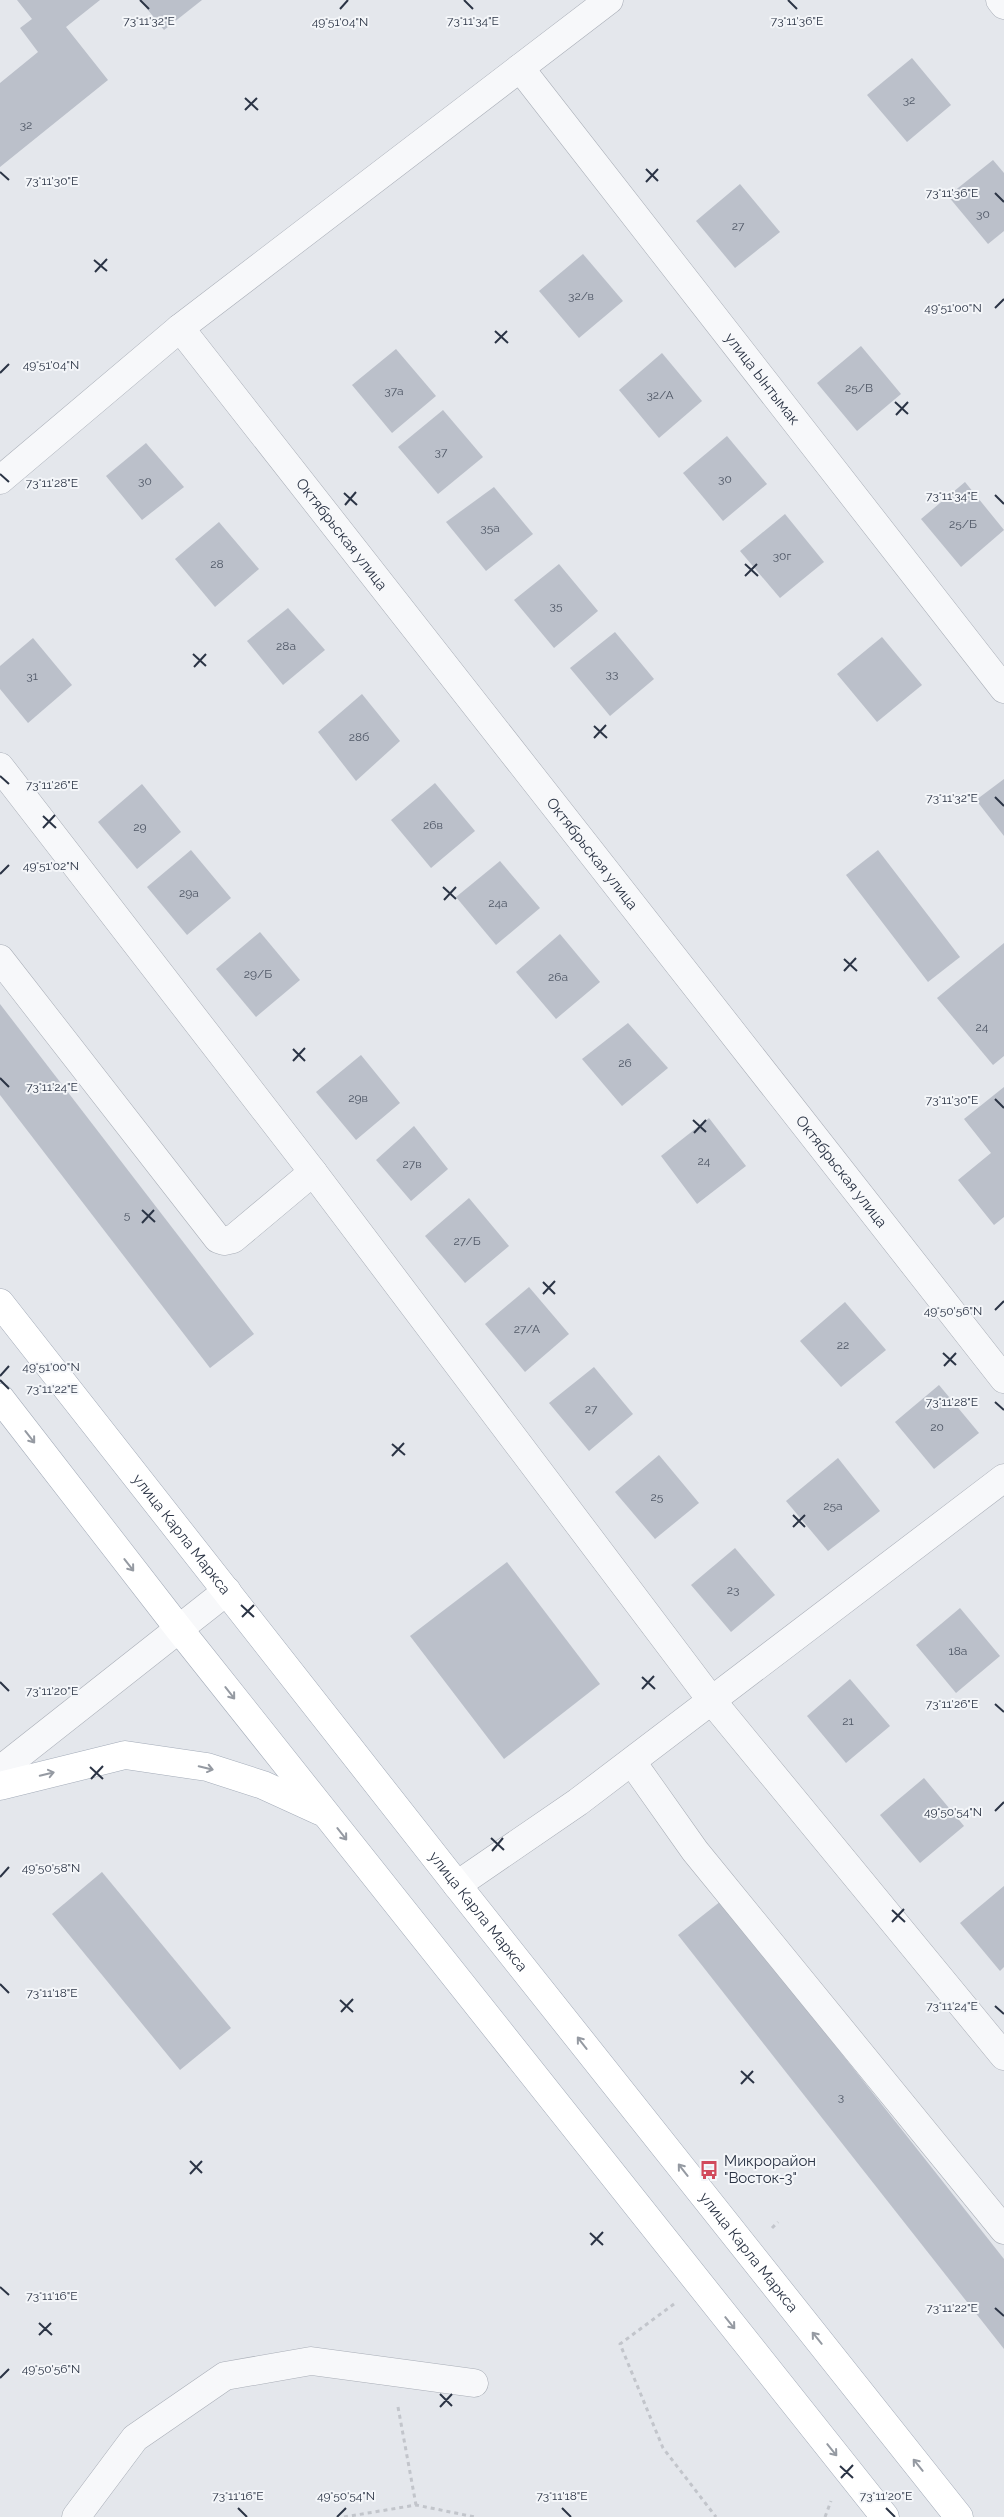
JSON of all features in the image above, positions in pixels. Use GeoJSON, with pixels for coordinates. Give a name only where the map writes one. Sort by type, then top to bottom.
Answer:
{"type":"FeatureCollection","features":[{"type":"Feature","properties":{"kind":"main road","name":"улица Карла Маркса"},"geometry":{"type":"LineString","coordinates":[[0,1303],[457,1885],[959,2517]]}},
{"type":"Feature","properties":{"kind":"main road"},"geometry":{"type":"LineString","coordinates":[[0,1398],[179,1629],[885,2517]]}},
{"type":"Feature","properties":{"kind":"main road"},"geometry":{"type":"LineString","coordinates":[[0,1786],[125,1755],[207,1767],[263,1786],[325,1813]]}},
{"type":"Feature","properties":{"kind":"street"},"geometry":{"type":"LineString","coordinates":[[0,480],[180,328],[610,0]]}},
{"type":"Feature","properties":{"kind":"street"},"geometry":{"type":"LineString","coordinates":[[1000,0],[1004,5]]}},
{"type":"Feature","properties":{"kind":"street","name":"улица Ынтымак"},"geometry":{"type":"LineString","coordinates":[[520,68],[1004,688]]}},
{"type":"Feature","properties":{"kind":"street","name":"Октябрьская улица"},"geometry":{"type":"LineString","coordinates":[[180,328],[1004,1379]]}},
{"type":"Feature","properties":{"kind":"street"},"geometry":{"type":"LineString","coordinates":[[0,767],[313,1172],[712,1701],[1004,2056]]}},
{"type":"Feature","properties":{"kind":"street"},"geometry":{"type":"LineString","coordinates":[[0,959],[218,1239],[224,1241],[233,1239],[313,1172]]}},
{"type":"Feature","properties":{"kind":"street"},"geometry":{"type":"LineString","coordinates":[[457,1885],[578,1802],[632,1762],[1004,1478]]}},
{"type":"Feature","properties":{"kind":"street"},"geometry":{"type":"LineString","coordinates":[[0,1770],[227,1591]]}},
{"type":"Feature","properties":{"kind":"street"},"geometry":{"type":"LineString","coordinates":[[632,1762],[695,1851],[1004,2230]]}},
{"type":"Feature","properties":{"kind":"street"},"geometry":{"type":"LineString","coordinates":[[76,2517],[135,2438],[225,2376],[311,2361],[474,2383]]}},
{"type":"Feature","properties":{"kind":"path"},"geometry":{"type":"LineString","coordinates":[[700,2284],[620,2344],[663,2448],[716,2517]]}},
{"type":"Feature","properties":{"kind":"path"},"geometry":{"type":"LineString","coordinates":[[391,2372],[416,2505]]}},
{"type":"Feature","properties":{"kind":"path"},"geometry":{"type":"LineString","coordinates":[[344,2517],[416,2505],[475,2517]]}},
{"type":"Feature","properties":{"kind":"building"},"geometry":{"type":"Polygon","coordinates":[[[17,0],[100,0],[66,27],[108,80],[0,167],[0,83],[38,52],[20,28],[32,19],[17,0]]]}},
{"type":"Feature","properties":{"kind":"building"},"geometry":{"type":"Polygon","coordinates":[[[140,0],[202,0],[164,30],[140,0]]]}},
{"type":"Feature","properties":{"kind":"building"},"geometry":{"type":"Polygon","coordinates":[[[912,58],[951,105],[907,142],[867,95],[912,58]]]}},
{"type":"Feature","properties":{"kind":"building"},"geometry":{"type":"Polygon","coordinates":[[[993,160],[1004,173],[1004,231],[988,244],[948,196],[993,160]]]}},
{"type":"Feature","properties":{"kind":"building"},"geometry":{"type":"Polygon","coordinates":[[[740,184],[780,232],[735,268],[696,221],[740,184]]]}},
{"type":"Feature","properties":{"kind":"building"},"geometry":{"type":"Polygon","coordinates":[[[583,254],[623,301],[579,338],[539,291],[583,254]]]}},
{"type":"Feature","properties":{"kind":"building"},"geometry":{"type":"Polygon","coordinates":[[[861,346],[901,394],[857,431],[817,383],[861,346]]]}},
{"type":"Feature","properties":{"kind":"building"},"geometry":{"type":"Polygon","coordinates":[[[396,349],[436,396],[392,433],[352,385],[396,349]]]}},
{"type":"Feature","properties":{"kind":"building"},"geometry":{"type":"Polygon","coordinates":[[[662,353],[702,401],[659,438],[619,390],[662,353]]]}},
{"type":"Feature","properties":{"kind":"building"},"geometry":{"type":"Polygon","coordinates":[[[443,410],[483,457],[438,494],[398,447],[443,410]]]}},
{"type":"Feature","properties":{"kind":"building"},"geometry":{"type":"Polygon","coordinates":[[[727,436],[767,484],[723,521],[683,473],[727,436]]]}},
{"type":"Feature","properties":{"kind":"building"},"geometry":{"type":"Polygon","coordinates":[[[146,443],[184,487],[142,520],[106,476],[146,443]]]}},
{"type":"Feature","properties":{"kind":"building"},"geometry":{"type":"Polygon","coordinates":[[[965,482],[1004,530],[961,567],[921,519],[965,482]]]}},
{"type":"Feature","properties":{"kind":"building"},"geometry":{"type":"Polygon","coordinates":[[[494,487],[533,534],[486,571],[446,522],[494,487]]]}},
{"type":"Feature","properties":{"kind":"building"},"geometry":{"type":"Polygon","coordinates":[[[785,514],[824,562],[780,598],[740,551],[785,514]]]}},
{"type":"Feature","properties":{"kind":"building"},"geometry":{"type":"Polygon","coordinates":[[[219,522],[259,569],[215,607],[175,559],[219,522]]]}},
{"type":"Feature","properties":{"kind":"building"},"geometry":{"type":"Polygon","coordinates":[[[559,564],[598,611],[554,648],[514,600],[559,564]]]}},
{"type":"Feature","properties":{"kind":"building"},"geometry":{"type":"Polygon","coordinates":[[[288,608],[325,650],[283,685],[247,641],[288,608]]]}},
{"type":"Feature","properties":{"kind":"building"},"geometry":{"type":"Polygon","coordinates":[[[615,632],[654,679],[610,716],[570,668],[615,632]]]}},
{"type":"Feature","properties":{"kind":"building"},"geometry":{"type":"Polygon","coordinates":[[[882,637],[922,685],[877,722],[837,674],[882,637]]]}},
{"type":"Feature","properties":{"kind":"building"},"geometry":{"type":"Polygon","coordinates":[[[33,638],[72,685],[28,723],[0,689],[0,666],[33,638]]]}},
{"type":"Feature","properties":{"kind":"building"},"geometry":{"type":"Polygon","coordinates":[[[362,694],[400,741],[356,781],[318,732],[362,694]]]}},
{"type":"Feature","properties":{"kind":"building"},"geometry":{"type":"Polygon","coordinates":[[[1004,779],[1004,836],[976,800],[1004,779]]]}},
{"type":"Feature","properties":{"kind":"building"},"geometry":{"type":"Polygon","coordinates":[[[435,783],[475,831],[431,868],[391,820],[435,783]]]}},
{"type":"Feature","properties":{"kind":"building"},"geometry":{"type":"Polygon","coordinates":[[[142,784],[181,832],[137,869],[98,822],[142,784]]]}},
{"type":"Feature","properties":{"kind":"building"},"geometry":{"type":"Polygon","coordinates":[[[191,850],[231,898],[187,935],[147,887],[191,850]]]}},
{"type":"Feature","properties":{"kind":"building"},"geometry":{"type":"Polygon","coordinates":[[[878,850],[960,957],[928,982],[846,875],[878,850]]]}},
{"type":"Feature","properties":{"kind":"building"},"geometry":{"type":"Polygon","coordinates":[[[500,861],[540,908],[496,945],[456,897],[500,861]]]}},
{"type":"Feature","properties":{"kind":"building"},"geometry":{"type":"Polygon","coordinates":[[[260,932],[300,980],[256,1017],[216,969],[260,932]]]}},
{"type":"Feature","properties":{"kind":"building"},"geometry":{"type":"Polygon","coordinates":[[[560,934],[600,982],[556,1019],[516,972],[560,934]]]}},
{"type":"Feature","properties":{"kind":"building"},"geometry":{"type":"Polygon","coordinates":[[[1004,943],[1004,1056],[993,1065],[937,998],[1004,943]]]}},
{"type":"Feature","properties":{"kind":"building"},"geometry":{"type":"Polygon","coordinates":[[[0,1004],[254,1334],[210,1368],[0,1095],[0,1004]]]}},
{"type":"Feature","properties":{"kind":"building"},"geometry":{"type":"Polygon","coordinates":[[[628,1023],[668,1068],[622,1106],[582,1059],[628,1023]]]}},
{"type":"Feature","properties":{"kind":"building"},"geometry":{"type":"Polygon","coordinates":[[[361,1055],[400,1103],[356,1140],[316,1092],[361,1055]]]}},
{"type":"Feature","properties":{"kind":"building"},"geometry":{"type":"Polygon","coordinates":[[[1004,1087],[1004,1217],[994,1225],[958,1180],[991,1153],[964,1119],[1004,1087]]]}},
{"type":"Feature","properties":{"kind":"building"},"geometry":{"type":"Polygon","coordinates":[[[709,1118],[746,1166],[697,1204],[661,1156],[709,1118]]]}},
{"type":"Feature","properties":{"kind":"building"},"geometry":{"type":"Polygon","coordinates":[[[414,1126],[448,1169],[411,1201],[376,1160],[414,1126]]]}},
{"type":"Feature","properties":{"kind":"building"},"geometry":{"type":"Polygon","coordinates":[[[469,1198],[509,1246],[465,1283],[425,1236],[469,1198]]]}},
{"type":"Feature","properties":{"kind":"building"},"geometry":{"type":"Polygon","coordinates":[[[529,1287],[569,1334],[525,1372],[485,1324],[529,1287]]]}},
{"type":"Feature","properties":{"kind":"building"},"geometry":{"type":"Polygon","coordinates":[[[845,1302],[886,1350],[841,1387],[800,1341],[845,1302]]]}},
{"type":"Feature","properties":{"kind":"building"},"geometry":{"type":"Polygon","coordinates":[[[594,1367],[633,1414],[589,1451],[549,1403],[594,1367]]]}},
{"type":"Feature","properties":{"kind":"building"},"geometry":{"type":"Polygon","coordinates":[[[939,1385],[979,1433],[934,1469],[895,1422],[939,1385]]]}},
{"type":"Feature","properties":{"kind":"building"},"geometry":{"type":"Polygon","coordinates":[[[659,1455],[699,1503],[655,1539],[615,1492],[659,1455]]]}},
{"type":"Feature","properties":{"kind":"building"},"geometry":{"type":"Polygon","coordinates":[[[838,1458],[880,1511],[828,1551],[786,1501],[838,1458]]]}},
{"type":"Feature","properties":{"kind":"building"},"geometry":{"type":"Polygon","coordinates":[[[735,1548],[775,1595],[731,1632],[691,1585],[735,1548]]]}},
{"type":"Feature","properties":{"kind":"building"},"geometry":{"type":"Polygon","coordinates":[[[507,1562],[600,1684],[504,1759],[410,1636],[507,1562]]]}},
{"type":"Feature","properties":{"kind":"building"},"geometry":{"type":"Polygon","coordinates":[[[960,1608],[1000,1656],[956,1693],[916,1645],[960,1608]]]}},
{"type":"Feature","properties":{"kind":"building"},"geometry":{"type":"Polygon","coordinates":[[[850,1679],[890,1726],[846,1763],[807,1716],[850,1679]]]}},
{"type":"Feature","properties":{"kind":"building"},"geometry":{"type":"Polygon","coordinates":[[[924,1778],[964,1826],[920,1863],[880,1815],[924,1778]]]}},
{"type":"Feature","properties":{"kind":"building"},"geometry":{"type":"Polygon","coordinates":[[[102,1872],[231,2028],[180,2070],[52,1914],[102,1872]]]}},
{"type":"Feature","properties":{"kind":"building"},"geometry":{"type":"Polygon","coordinates":[[[1004,1886],[1004,1967],[1000,1971],[960,1923],[1004,1886]]]}},
{"type":"Feature","properties":{"kind":"building"},"geometry":{"type":"Polygon","coordinates":[[[721,1901],[1004,2259],[1004,2349],[678,1935],[721,1901]]]}},
{"type":"Feature","properties":{"kind":"place","name":"Микрорайон \"Восток-3\""},"geometry":{"type":"Point","coordinates":[709,2170]}}]}
